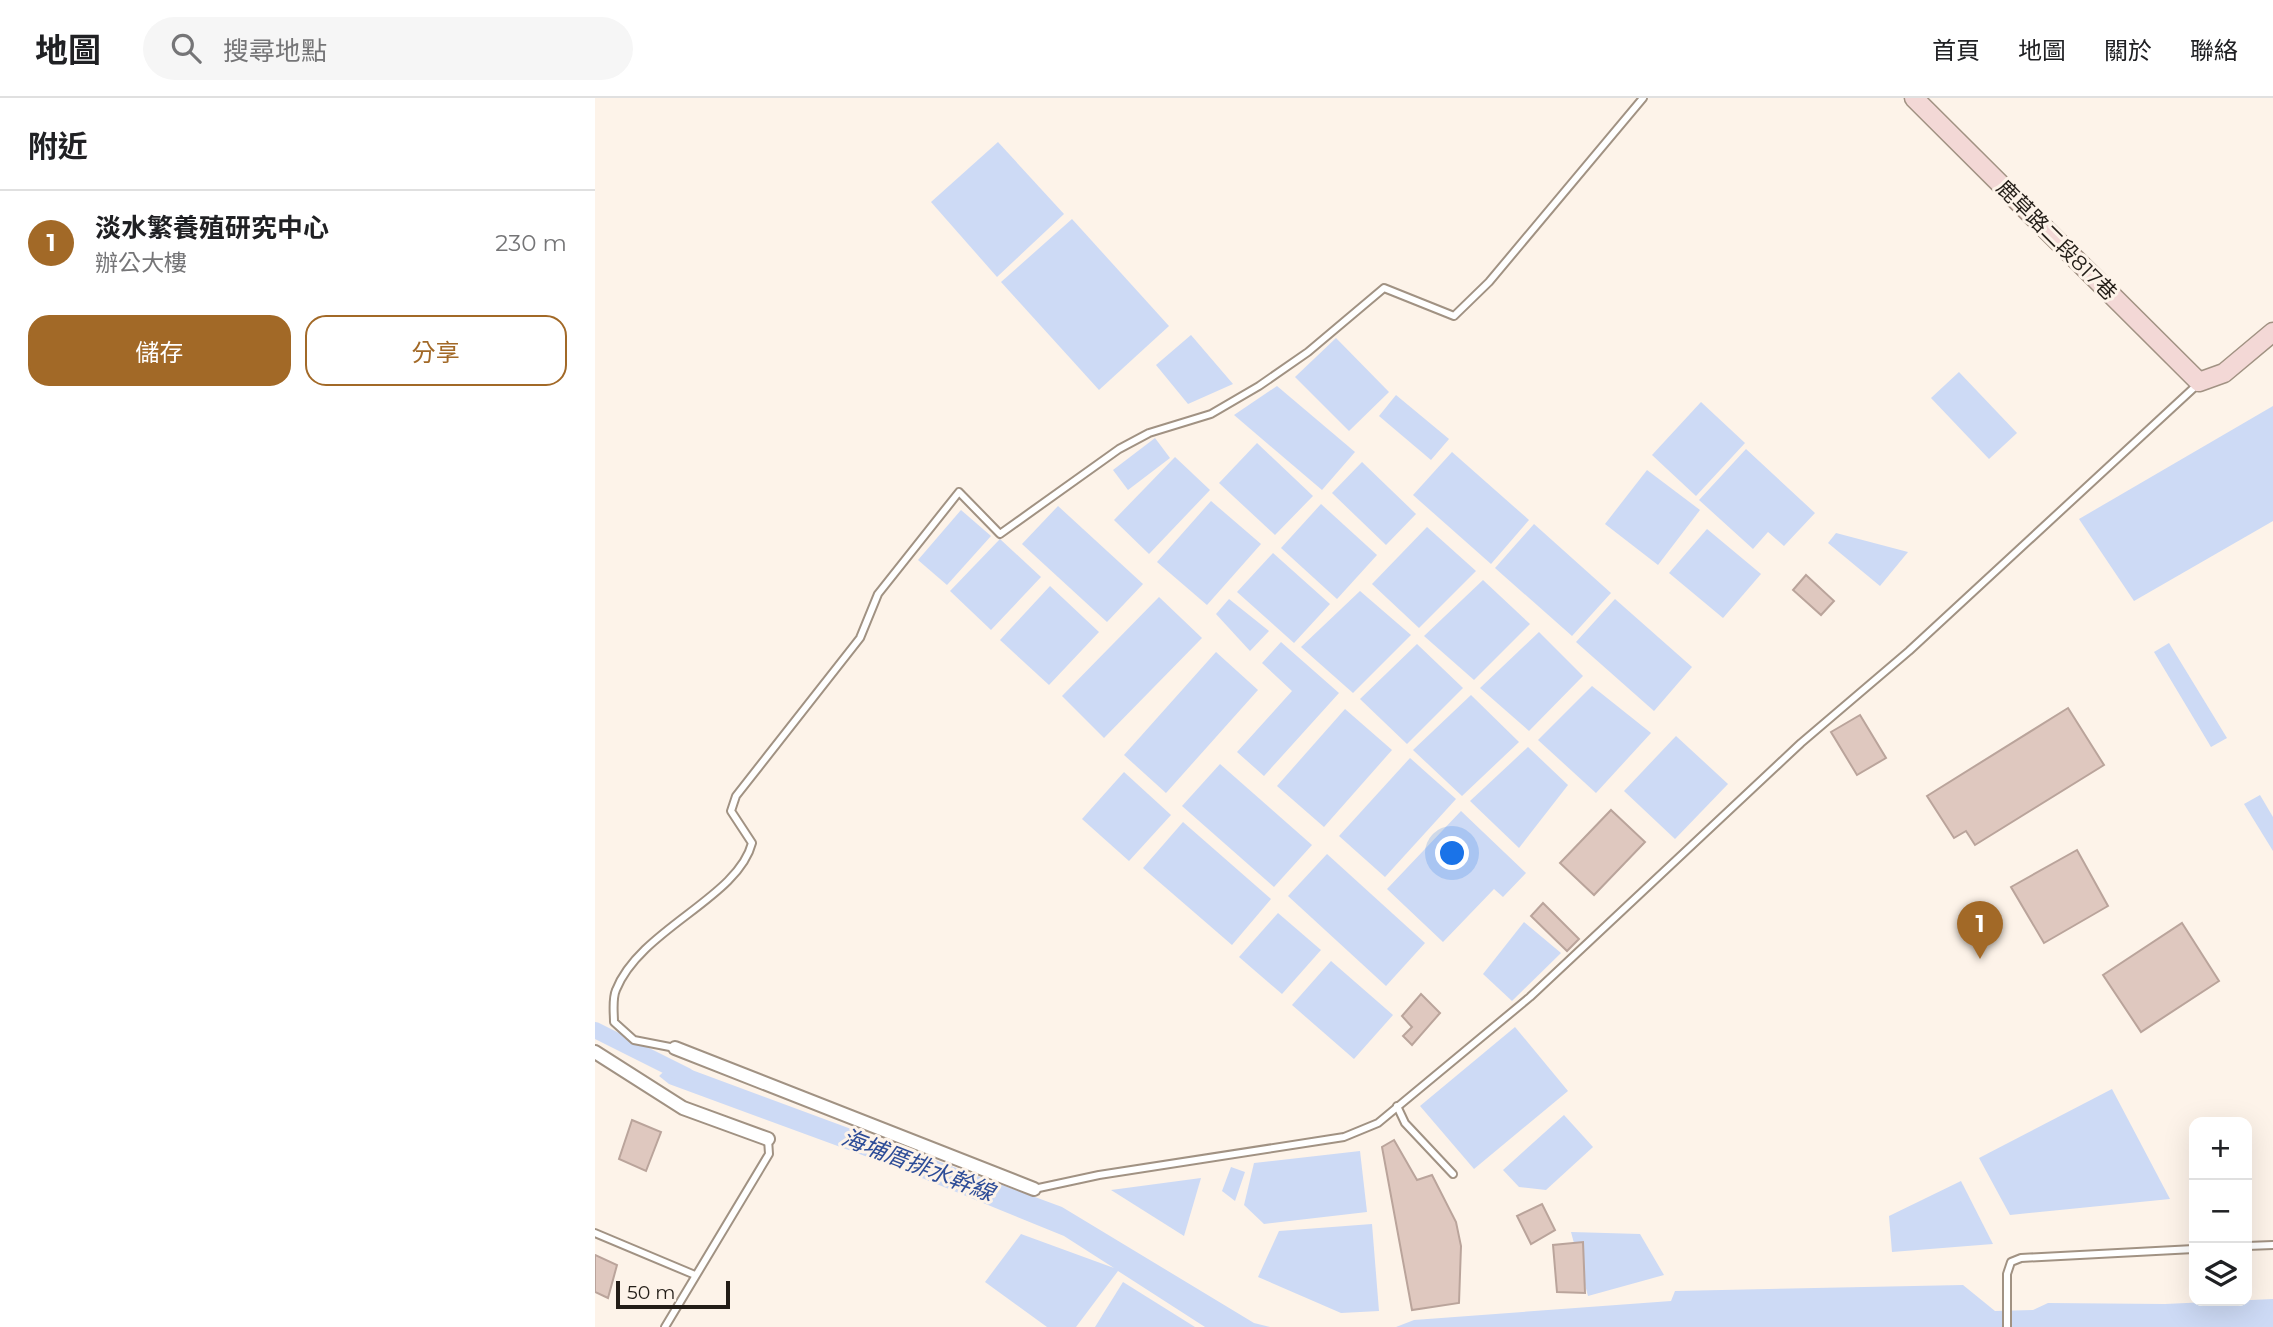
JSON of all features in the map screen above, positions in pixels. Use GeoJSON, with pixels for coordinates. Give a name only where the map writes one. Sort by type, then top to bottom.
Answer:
{"type":"FeatureCollection","features":[{"type":"Feature","properties":{"kind":"street","name":"鹿草路二段817巷"},"geometry":{"type":"LineString","coordinates":[[1914,98],[2199,382]]}},
{"type":"Feature","properties":{"kind":"street"},"geometry":{"type":"LineString","coordinates":[[2199,382],[2224,373],[2273,332]]}},
{"type":"Feature","properties":{"kind":"street"},"geometry":{"type":"LineString","coordinates":[[675,1048],[1034,1189]]}},
{"type":"Feature","properties":{"kind":"street"},"geometry":{"type":"LineString","coordinates":[[595,1052],[683,1108],[768,1139]]}},
{"type":"Feature","properties":{"kind":"lane"},"geometry":{"type":"LineString","coordinates":[[675,1048],[634,1040],[614,1022],[615,992],[632,963],[669,927],[731,878],[749,856],[752,843],[731,811],[736,796],[860,638],[878,594],[959,492],[1000,534],[1118,449],[1149,433],[1211,414],[1259,386],[1308,352],[1384,288],[1454,316],[1497,272],[1643,98]]}},
{"type":"Feature","properties":{"kind":"lane"},"geometry":{"type":"LineString","coordinates":[[1034,1189],[1099,1175],[1344,1137],[1378,1124],[1530,997],[1801,743],[1909,651],[2199,382]]}},
{"type":"Feature","properties":{"kind":"lane"},"geometry":{"type":"LineString","coordinates":[[1397,1106],[1405,1123],[1453,1174]]}},
{"type":"Feature","properties":{"kind":"lane"},"geometry":{"type":"LineString","coordinates":[[666,1327],[769,1154],[768,1139]]}},
{"type":"Feature","properties":{"kind":"lane"},"geometry":{"type":"LineString","coordinates":[[595,1233],[695,1275]]}},
{"type":"Feature","properties":{"kind":"lane"},"geometry":{"type":"LineString","coordinates":[[2252,1246],[2273,1245]]}},
{"type":"Feature","properties":{"kind":"lane"},"geometry":{"type":"LineString","coordinates":[[2007,1327],[2007,1274],[2011,1262],[2021,1258],[2189,1249]]}},
{"type":"Feature","properties":{"kind":"water"},"geometry":{"type":"Polygon","coordinates":[[[998,142],[1064,214],[997,277],[931,202],[998,142]]]}},
{"type":"Feature","properties":{"kind":"water"},"geometry":{"type":"Polygon","coordinates":[[[1072,219],[1169,326],[1099,390],[1001,282],[1072,219]]]}},
{"type":"Feature","properties":{"kind":"water"},"geometry":{"type":"Polygon","coordinates":[[[1191,335],[1233,384],[1188,404],[1156,365],[1191,335]]]}},
{"type":"Feature","properties":{"kind":"water"},"geometry":{"type":"Polygon","coordinates":[[[1336,338],[1389,392],[1349,431],[1295,377],[1336,338]]]}},
{"type":"Feature","properties":{"kind":"water"},"geometry":{"type":"Polygon","coordinates":[[[1959,372],[2017,433],[1989,459],[1931,398],[1959,372]]]}},
{"type":"Feature","properties":{"kind":"water"},"geometry":{"type":"Polygon","coordinates":[[[1277,386],[1355,452],[1322,490],[1234,415],[1277,386]]]}},
{"type":"Feature","properties":{"kind":"water"},"geometry":{"type":"Polygon","coordinates":[[[1396,395],[1449,439],[1431,460],[1379,416],[1396,395]]]}},
{"type":"Feature","properties":{"kind":"water"},"geometry":{"type":"Polygon","coordinates":[[[1701,402],[1745,443],[1696,496],[1652,455],[1701,402]]]}},
{"type":"Feature","properties":{"kind":"water"},"geometry":{"type":"Polygon","coordinates":[[[2273,406],[2273,521],[2134,601],[2079,519],[2273,406]]]}},
{"type":"Feature","properties":{"kind":"water"},"geometry":{"type":"Polygon","coordinates":[[[1155,438],[1170,458],[1128,490],[1113,470],[1155,438]]]}},
{"type":"Feature","properties":{"kind":"water"},"geometry":{"type":"Polygon","coordinates":[[[1257,443],[1313,496],[1275,535],[1219,483],[1257,443]]]}},
{"type":"Feature","properties":{"kind":"water"},"geometry":{"type":"Polygon","coordinates":[[[1746,449],[1815,513],[1784,546],[1768,532],[1753,549],[1699,500],[1746,449]]]}},
{"type":"Feature","properties":{"kind":"water"},"geometry":{"type":"Polygon","coordinates":[[[1452,452],[1529,520],[1491,564],[1413,495],[1452,452]]]}},
{"type":"Feature","properties":{"kind":"water"},"geometry":{"type":"Polygon","coordinates":[[[1175,457],[1210,490],[1149,554],[1114,520],[1175,457]]]}},
{"type":"Feature","properties":{"kind":"water"},"geometry":{"type":"Polygon","coordinates":[[[1362,462],[1416,514],[1386,545],[1332,493],[1362,462]]]}},
{"type":"Feature","properties":{"kind":"water"},"geometry":{"type":"Polygon","coordinates":[[[1647,470],[1700,510],[1658,565],[1605,524],[1647,470]]]}},
{"type":"Feature","properties":{"kind":"water"},"geometry":{"type":"Polygon","coordinates":[[[1211,501],[1261,544],[1207,605],[1157,562],[1211,501]]]}},
{"type":"Feature","properties":{"kind":"water"},"geometry":{"type":"Polygon","coordinates":[[[1321,504],[1377,555],[1337,599],[1281,548],[1321,504]]]}},
{"type":"Feature","properties":{"kind":"water"},"geometry":{"type":"Polygon","coordinates":[[[1058,506],[1143,584],[1107,622],[1022,544],[1058,506]]]}},
{"type":"Feature","properties":{"kind":"water"},"geometry":{"type":"Polygon","coordinates":[[[961,510],[991,536],[947,585],[918,560],[961,510]]]}},
{"type":"Feature","properties":{"kind":"water"},"geometry":{"type":"Polygon","coordinates":[[[1534,524],[1611,593],[1572,636],[1495,568],[1534,524]]]}},
{"type":"Feature","properties":{"kind":"water"},"geometry":{"type":"Polygon","coordinates":[[[1427,527],[1476,571],[1419,628],[1372,584],[1427,527]]]}},
{"type":"Feature","properties":{"kind":"water"},"geometry":{"type":"Polygon","coordinates":[[[1707,529],[1761,574],[1723,618],[1669,573],[1707,529]]]}},
{"type":"Feature","properties":{"kind":"water"},"geometry":{"type":"Polygon","coordinates":[[[1836,533],[1908,552],[1880,586],[1828,543],[1836,533]]]}},
{"type":"Feature","properties":{"kind":"water"},"geometry":{"type":"Polygon","coordinates":[[[1000,539],[1041,577],[991,630],[950,591],[1000,539]]]}},
{"type":"Feature","properties":{"kind":"water"},"geometry":{"type":"Polygon","coordinates":[[[1273,553],[1330,604],[1294,643],[1237,592],[1273,553]]]}},
{"type":"Feature","properties":{"kind":"water"},"geometry":{"type":"Polygon","coordinates":[[[1483,580],[1530,624],[1474,680],[1424,636],[1483,580]]]}},
{"type":"Feature","properties":{"kind":"water"},"geometry":{"type":"Polygon","coordinates":[[[1050,586],[1099,632],[1049,685],[1000,640],[1050,586]]]}},
{"type":"Feature","properties":{"kind":"water"},"geometry":{"type":"Polygon","coordinates":[[[1360,591],[1411,635],[1353,693],[1301,647],[1360,591]]]}},
{"type":"Feature","properties":{"kind":"water"},"geometry":{"type":"Polygon","coordinates":[[[1159,597],[1202,638],[1104,738],[1062,696],[1159,597]]]}},
{"type":"Feature","properties":{"kind":"water"},"geometry":{"type":"Polygon","coordinates":[[[1229,599],[1269,631],[1250,651],[1216,614],[1229,599]]]}},
{"type":"Feature","properties":{"kind":"water"},"geometry":{"type":"Polygon","coordinates":[[[1615,599],[1692,667],[1654,711],[1576,642],[1615,599]]]}},
{"type":"Feature","properties":{"kind":"water"},"geometry":{"type":"Polygon","coordinates":[[[1539,632],[1583,676],[1529,731],[1480,688],[1539,632]]]}},
{"type":"Feature","properties":{"kind":"water"},"geometry":{"type":"Polygon","coordinates":[[[1281,642],[1339,693],[1264,776],[1237,752],[1292,691],[1262,663],[1281,642]]]}},
{"type":"Feature","properties":{"kind":"water"},"geometry":{"type":"Polygon","coordinates":[[[2169,643],[2227,738],[2211,747],[2154,652],[2169,643]]]}},
{"type":"Feature","properties":{"kind":"water"},"geometry":{"type":"Polygon","coordinates":[[[1417,644],[1463,688],[1407,744],[1360,699],[1417,644]]]}},
{"type":"Feature","properties":{"kind":"water"},"geometry":{"type":"Polygon","coordinates":[[[1216,652],[1258,690],[1166,793],[1124,755],[1216,652]]]}},
{"type":"Feature","properties":{"kind":"water"},"geometry":{"type":"Polygon","coordinates":[[[1592,686],[1651,733],[1596,793],[1538,740],[1592,686]]]}},
{"type":"Feature","properties":{"kind":"water"},"geometry":{"type":"Polygon","coordinates":[[[1471,695],[1519,742],[1462,796],[1413,750],[1471,695]]]}},
{"type":"Feature","properties":{"kind":"water"},"geometry":{"type":"Polygon","coordinates":[[[1345,709],[1392,750],[1324,827],[1277,786],[1345,709]]]}},
{"type":"Feature","properties":{"kind":"water"},"geometry":{"type":"Polygon","coordinates":[[[1676,736],[1728,784],[1675,839],[1624,791],[1676,736]]]}},
{"type":"Feature","properties":{"kind":"water"},"geometry":{"type":"Polygon","coordinates":[[[1528,747],[1568,785],[1519,848],[1470,801],[1528,747]]]}},
{"type":"Feature","properties":{"kind":"water"},"geometry":{"type":"Polygon","coordinates":[[[1410,758],[1456,799],[1385,877],[1339,836],[1410,758]]]}},
{"type":"Feature","properties":{"kind":"water"},"geometry":{"type":"Polygon","coordinates":[[[1220,764],[1312,845],[1274,887],[1182,806],[1220,764]]]}},
{"type":"Feature","properties":{"kind":"water"},"geometry":{"type":"Polygon","coordinates":[[[1124,772],[1171,815],[1129,861],[1082,819],[1124,772]]]}},
{"type":"Feature","properties":{"kind":"water"},"geometry":{"type":"Polygon","coordinates":[[[2260,795],[2273,817],[2273,851],[2244,804],[2260,795]]]}},
{"type":"Feature","properties":{"kind":"water"},"geometry":{"type":"Polygon","coordinates":[[[1461,811],[1526,873],[1503,897],[1494,889],[1443,942],[1387,889],[1461,811]]]}},
{"type":"Feature","properties":{"kind":"water"},"geometry":{"type":"Polygon","coordinates":[[[1183,822],[1271,899],[1232,945],[1143,868],[1183,822]]]}},
{"type":"Feature","properties":{"kind":"water"},"geometry":{"type":"Polygon","coordinates":[[[1327,854],[1425,943],[1386,986],[1288,896],[1327,854]]]}},
{"type":"Feature","properties":{"kind":"water"},"geometry":{"type":"Polygon","coordinates":[[[1278,913],[1321,950],[1282,994],[1239,957],[1278,913]]]}},
{"type":"Feature","properties":{"kind":"water"},"geometry":{"type":"Polygon","coordinates":[[[1524,922],[1561,953],[1512,1001],[1483,974],[1524,922]]]}},
{"type":"Feature","properties":{"kind":"water"},"geometry":{"type":"Polygon","coordinates":[[[1331,961],[1393,1015],[1354,1059],[1292,1005],[1331,961]]]}},
{"type":"Feature","properties":{"kind":"water"},"geometry":{"type":"Polygon","coordinates":[[[1515,1027],[1568,1091],[1474,1169],[1420,1106],[1515,1027]]]}},
{"type":"Feature","properties":{"kind":"water"},"geometry":{"type":"Polygon","coordinates":[[[673,1063],[1062,1207],[1254,1323],[1270,1327],[1205,1327],[1118,1271],[1076,1327],[1047,1327],[985,1282],[1021,1234],[1114,1268],[1064,1236],[895,1167],[669,1084],[659,1076],[673,1063]]]}},
{"type":"Feature","properties":{"kind":"water"},"geometry":{"type":"Polygon","coordinates":[[[2112,1089],[2170,1199],[2010,1215],[1979,1158],[2112,1089]]]}},
{"type":"Feature","properties":{"kind":"water"},"geometry":{"type":"Polygon","coordinates":[[[1564,1115],[1593,1147],[1546,1190],[1519,1187],[1503,1170],[1564,1115]]]}},
{"type":"Feature","properties":{"kind":"water"},"geometry":{"type":"Polygon","coordinates":[[[1360,1151],[1367,1212],[1264,1224],[1244,1205],[1254,1163],[1360,1151]]]}},
{"type":"Feature","properties":{"kind":"water"},"geometry":{"type":"Polygon","coordinates":[[[1231,1167],[1245,1172],[1235,1201],[1222,1191],[1231,1167]]]}},
{"type":"Feature","properties":{"kind":"water"},"geometry":{"type":"Polygon","coordinates":[[[1201,1178],[1184,1236],[1111,1190],[1201,1178]]]}},
{"type":"Feature","properties":{"kind":"water"},"geometry":{"type":"Polygon","coordinates":[[[1961,1181],[1993,1244],[1892,1252],[1889,1216],[1961,1181]]]}},
{"type":"Feature","properties":{"kind":"water"},"geometry":{"type":"Polygon","coordinates":[[[1372,1224],[1379,1311],[1341,1313],[1258,1277],[1279,1231],[1372,1224]]]}},
{"type":"Feature","properties":{"kind":"water"},"geometry":{"type":"Polygon","coordinates":[[[1571,1232],[1640,1234],[1664,1275],[1588,1296],[1571,1232]]]}},
{"type":"Feature","properties":{"kind":"water"},"geometry":{"type":"Polygon","coordinates":[[[1123,1282],[1195,1327],[1095,1327],[1123,1282]]]}},
{"type":"Feature","properties":{"kind":"water"},"geometry":{"type":"Polygon","coordinates":[[[1963,1285],[1995,1311],[2033,1310],[2048,1303],[2189,1303],[2189,1306],[2252,1306],[2252,1300],[2273,1299],[2273,1327],[1396,1327],[1414,1320],[1671,1301],[1675,1291],[1963,1285]]]}},
{"type":"Feature","properties":{"kind":"building"},"geometry":{"type":"Polygon","coordinates":[[[1806,575],[1834,601],[1821,615],[1793,590],[1806,575]]]}},
{"type":"Feature","properties":{"kind":"building"},"geometry":{"type":"Polygon","coordinates":[[[2068,708],[2104,765],[1975,845],[1966,831],[1954,838],[1927,796],[2068,708]]]}},
{"type":"Feature","properties":{"kind":"building"},"geometry":{"type":"Polygon","coordinates":[[[1860,715],[1886,758],[1857,775],[1831,732],[1860,715]]]}},
{"type":"Feature","properties":{"kind":"building"},"geometry":{"type":"Polygon","coordinates":[[[1611,810],[1645,842],[1594,895],[1560,863],[1611,810]]]}},
{"type":"Feature","properties":{"kind":"building"},"geometry":{"type":"Polygon","coordinates":[[[2077,850],[2108,906],[2044,943],[2011,887],[2077,850]]]}},
{"type":"Feature","properties":{"kind":"building"},"geometry":{"type":"Polygon","coordinates":[[[1543,903],[1579,939],[1567,951],[1531,916],[1543,903]]]}},
{"type":"Feature","properties":{"kind":"building"},"geometry":{"type":"Polygon","coordinates":[[[2182,923],[2219,981],[2141,1032],[2103,975],[2182,923]]]}},
{"type":"Feature","properties":{"kind":"building"},"geometry":{"type":"Polygon","coordinates":[[[1421,994],[1440,1013],[1412,1045],[1403,1036],[1412,1027],[1402,1016],[1421,994]]]}},
{"type":"Feature","properties":{"kind":"building"},"geometry":{"type":"Polygon","coordinates":[[[632,1120],[661,1132],[646,1171],[619,1159],[632,1120]]]}},
{"type":"Feature","properties":{"kind":"building"},"geometry":{"type":"Polygon","coordinates":[[[1394,1140],[1417,1180],[1432,1175],[1456,1222],[1461,1246],[1459,1303],[1412,1310],[1382,1147],[1394,1140]]]}},
{"type":"Feature","properties":{"kind":"building"},"geometry":{"type":"Polygon","coordinates":[[[1542,1204],[1555,1230],[1531,1244],[1517,1216],[1542,1204]]]}},
{"type":"Feature","properties":{"kind":"building"},"geometry":{"type":"Polygon","coordinates":[[[1583,1242],[1585,1293],[1557,1292],[1553,1245],[1583,1242]]]}},
{"type":"Feature","properties":{"kind":"building"},"geometry":{"type":"Polygon","coordinates":[[[595,1255],[617,1265],[608,1298],[595,1292],[595,1255]]]}},
{"type":"Feature","properties":{"kind":"waterway","name":"海埔厝排水幹線"},"geometry":{"type":"LineString","coordinates":[[595,1030],[687,1076]]}},
{"type":"Feature","properties":{"kind":"place","name":"淡水繁養殖研究中心"},"geometry":{"type":"Point","coordinates":[1980,959]}}]}
